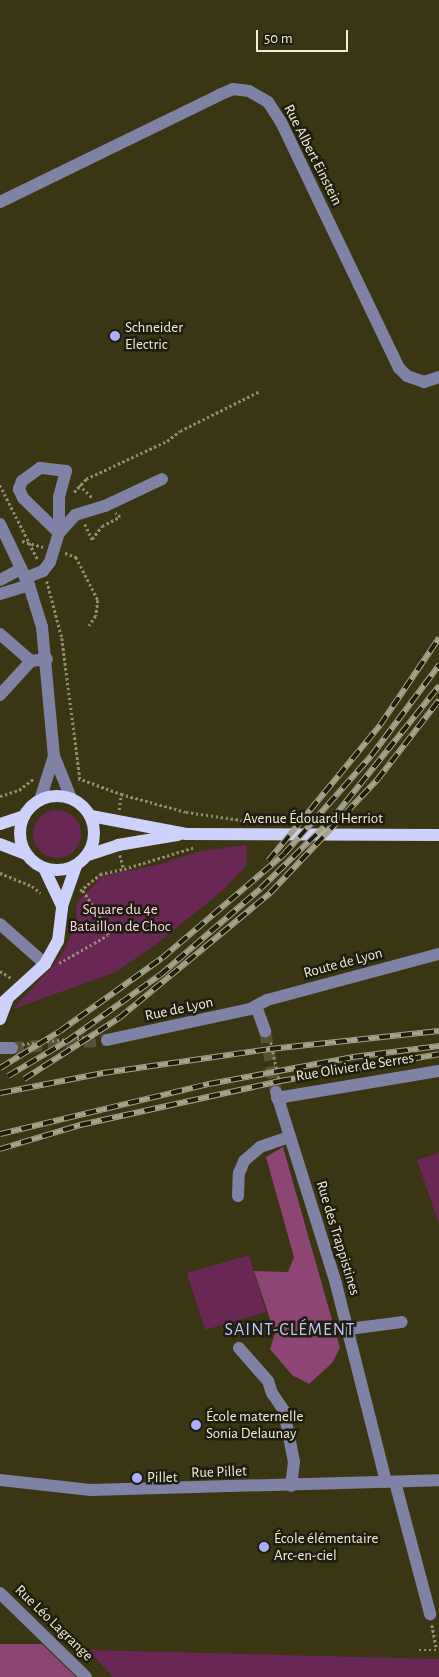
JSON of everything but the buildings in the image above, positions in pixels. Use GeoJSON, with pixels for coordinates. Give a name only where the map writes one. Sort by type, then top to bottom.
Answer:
{"type":"FeatureCollection","features":[{"type":"Feature","properties":{"kind":"main road"},"geometry":{"type":"LineString","coordinates":[[0,824],[24,816],[40,800],[50,796],[70,798],[82,805],[91,816],[95,836],[88,855],[76,866],[59,900],[58,941],[45,964],[0,1004]]}},
{"type":"Feature","properties":{"kind":"main road"},"geometry":{"type":"LineString","coordinates":[[24,816],[20,835],[26,854]]}},
{"type":"Feature","properties":{"kind":"main road","name":"Avenue Édouard Herriot"},"geometry":{"type":"LineString","coordinates":[[91,816],[186,834]]}},
{"type":"Feature","properties":{"kind":"main road","name":"Avenue Édouard Herriot"},"geometry":{"type":"LineString","coordinates":[[88,855],[118,845],[186,834],[439,835]]}},
{"type":"Feature","properties":{"kind":"main road"},"geometry":{"type":"LineString","coordinates":[[0,844],[26,854],[44,868],[59,900]]}},
{"type":"Feature","properties":{"kind":"main road"},"geometry":{"type":"LineString","coordinates":[[44,868],[60,870],[76,866]]}},
{"type":"Feature","properties":{"kind":"main road"},"geometry":{"type":"LineString","coordinates":[[0,1018],[9,995]]}},
{"type":"Feature","properties":{"kind":"street","name":"Rue Albert Einstein"},"geometry":{"type":"LineString","coordinates":[[0,202],[219,95],[233,89],[249,91],[268,102],[281,122],[399,368],[407,376],[424,382],[439,376]]}},
{"type":"Feature","properties":{"kind":"street"},"geometry":{"type":"LineString","coordinates":[[0,594],[25,578],[43,571],[54,549],[59,533],[60,497],[66,471],[40,468],[18,484],[23,498],[59,533]]}},
{"type":"Feature","properties":{"kind":"street"},"geometry":{"type":"LineString","coordinates":[[59,533],[75,515],[105,506],[162,479]]}},
{"type":"Feature","properties":{"kind":"street"},"geometry":{"type":"LineString","coordinates":[[0,524],[25,578],[42,627],[48,659],[54,756],[70,798]]}},
{"type":"Feature","properties":{"kind":"street"},"geometry":{"type":"LineString","coordinates":[[0,580],[25,578]]}},
{"type":"Feature","properties":{"kind":"street"},"geometry":{"type":"LineString","coordinates":[[0,634],[31,661]]}},
{"type":"Feature","properties":{"kind":"street"},"geometry":{"type":"LineString","coordinates":[[0,695],[31,661],[48,659]]}},
{"type":"Feature","properties":{"kind":"street"},"geometry":{"type":"LineString","coordinates":[[40,800],[54,756]]}},
{"type":"Feature","properties":{"kind":"street"},"geometry":{"type":"LineString","coordinates":[[0,924],[45,964]]}},
{"type":"Feature","properties":{"kind":"street","name":"Route de Lyon"},"geometry":{"type":"LineString","coordinates":[[256,1006],[267,1000],[439,954]]}},
{"type":"Feature","properties":{"kind":"street"},"geometry":{"type":"LineString","coordinates":[[256,1006],[264,1031]]}},
{"type":"Feature","properties":{"kind":"street","name":"Rue de Lyon"},"geometry":{"type":"LineString","coordinates":[[107,1040],[256,1006]]}},
{"type":"Feature","properties":{"kind":"street","name":"Rue Olivier de Serres"},"geometry":{"type":"LineString","coordinates":[[276,1095],[439,1070]]}},
{"type":"Feature","properties":{"kind":"street","name":"Rue des Trappistines"},"geometry":{"type":"LineString","coordinates":[[276,1095],[349,1329],[390,1482],[430,1614]]}},
{"type":"Feature","properties":{"kind":"street"},"geometry":{"type":"LineString","coordinates":[[238,1196],[239,1173],[244,1161],[260,1147],[289,1137]]}},
{"type":"Feature","properties":{"kind":"street"},"geometry":{"type":"LineString","coordinates":[[349,1329],[402,1322]]}},
{"type":"Feature","properties":{"kind":"street"},"geometry":{"type":"LineString","coordinates":[[239,1348],[268,1381],[272,1393],[284,1411],[294,1462],[292,1486]]}},
{"type":"Feature","properties":{"kind":"street","name":"Rue Pillet"},"geometry":{"type":"LineString","coordinates":[[0,1480],[90,1490],[292,1486],[439,1480]]}},
{"type":"Feature","properties":{"kind":"street","name":"Rue Léo Lagrange"},"geometry":{"type":"LineString","coordinates":[[0,1593],[86,1677]]}},
{"type":"Feature","properties":{"kind":"path"},"geometry":{"type":"LineString","coordinates":[[73,494],[79,485],[260,390]]}},
{"type":"Feature","properties":{"kind":"path"},"geometry":{"type":"LineString","coordinates":[[0,485],[53,594],[61,628],[80,779]]}},
{"type":"Feature","properties":{"kind":"path"},"geometry":{"type":"LineString","coordinates":[[79,485],[93,498]]}},
{"type":"Feature","properties":{"kind":"path"},"geometry":{"type":"LineString","coordinates":[[10,544],[18,540],[76,556],[98,600],[96,616],[89,626]]}},
{"type":"Feature","properties":{"kind":"path"},"geometry":{"type":"LineString","coordinates":[[0,796],[29,784],[36,772]]}},
{"type":"Feature","properties":{"kind":"path"},"geometry":{"type":"LineString","coordinates":[[72,776],[121,794],[199,815],[256,822]]}},
{"type":"Feature","properties":{"kind":"path"},"geometry":{"type":"LineString","coordinates":[[118,816],[121,794]]}},
{"type":"Feature","properties":{"kind":"path"},"geometry":{"type":"LineString","coordinates":[[120,854],[124,869]]}},
{"type":"Feature","properties":{"kind":"path"},"geometry":{"type":"LineString","coordinates":[[45,964],[61,963],[108,934],[106,926],[80,891],[100,874],[170,857]]}},
{"type":"Feature","properties":{"kind":"path"},"geometry":{"type":"LineString","coordinates":[[0,873],[32,886],[45,896],[59,900]]}},
{"type":"Feature","properties":{"kind":"path"},"geometry":{"type":"LineString","coordinates":[[419,1650],[438,1650],[430,1614]]}},
{"type":"Feature","properties":{"kind":"green space"},"geometry":{"type":"Polygon","coordinates":[[[57,810],[66,812],[74,817],[79,825],[81,834],[79,843],[74,851],[66,856],[57,858],[48,856],[40,851],[35,843],[33,834],[35,825],[40,817],[48,812],[57,810]]]}},
{"type":"Feature","properties":{"kind":"green space","name":"Square du 4e Bataillon de Choc"},"geometry":{"type":"Polygon","coordinates":[[[247,845],[246,866],[221,892],[155,945],[116,972],[13,1009],[51,968],[65,949],[77,922],[76,904],[102,876],[157,865],[201,851],[247,845]]]}},
{"type":"Feature","properties":{"kind":"green space"},"geometry":{"type":"Polygon","coordinates":[[[439,1153],[439,1224],[417,1160],[439,1153]]]}},
{"type":"Feature","properties":{"kind":"green space"},"geometry":{"type":"Polygon","coordinates":[[[249,1255],[266,1312],[205,1330],[187,1273],[249,1255]]]}},
{"type":"Feature","properties":{"kind":"green space"},"geometry":{"type":"Polygon","coordinates":[[[88,1650],[439,1659],[439,1677],[113,1677],[88,1650]]]}},
{"type":"Feature","properties":{"kind":"shaded area"},"geometry":{"type":"Polygon","coordinates":[[[283,1147],[340,1348],[332,1363],[309,1384],[292,1375],[270,1349],[275,1334],[254,1271],[288,1272],[294,1257],[266,1157],[283,1147]]]}},
{"type":"Feature","properties":{"kind":"shaded area"},"geometry":{"type":"Polygon","coordinates":[[[0,1644],[42,1644],[76,1677],[0,1677],[0,1644]]]}},
{"type":"Feature","properties":{"kind":"tunnel"},"geometry":{"type":"LineString","coordinates":[[265,1031],[276,1092]]}},
{"type":"Feature","properties":{"kind":"tunnel"},"geometry":{"type":"LineString","coordinates":[[12,1048],[107,1040]]}},
{"type":"Feature","properties":{"kind":"railway"},"geometry":{"type":"LineString","coordinates":[[268,861],[380,725],[439,638]]}},
{"type":"Feature","properties":{"kind":"railway"},"geometry":{"type":"LineString","coordinates":[[0,1068],[60,1031],[162,958],[284,854],[371,756],[439,665]]}},
{"type":"Feature","properties":{"kind":"railway"},"geometry":{"type":"LineString","coordinates":[[8,1076],[67,1041],[160,975],[261,888],[332,819],[439,686]]}},
{"type":"Feature","properties":{"kind":"railway"},"geometry":{"type":"LineString","coordinates":[[24,1079],[119,1018],[270,893],[377,780],[439,700]]}},
{"type":"Feature","properties":{"kind":"railway"},"geometry":{"type":"LineString","coordinates":[[0,1093],[103,1073],[270,1049],[439,1031]]}},
{"type":"Feature","properties":{"kind":"railway"},"geometry":{"type":"LineString","coordinates":[[0,1134],[209,1084],[353,1057],[439,1046]]}},
{"type":"Feature","properties":{"kind":"railway"},"geometry":{"type":"LineString","coordinates":[[0,1149],[80,1125],[280,1081],[439,1054]]}},
{"type":"Feature","properties":{"kind":"place","name":"Schneider Electric"},"geometry":{"type":"Point","coordinates":[115,336]}},
{"type":"Feature","properties":{"kind":"place","name":"École maternelle Sonia Delaunay"},"geometry":{"type":"Point","coordinates":[196,1425]}},
{"type":"Feature","properties":{"kind":"place","name":"Pillet"},"geometry":{"type":"Point","coordinates":[137,1478]}},
{"type":"Feature","properties":{"kind":"place","name":"École élémentaire Arc-en-ciel"},"geometry":{"type":"Point","coordinates":[264,1547]}},
{"type":"Feature","properties":{"kind":"district","name":"SAINT-CLÉMENT"},"geometry":{"type":"Point","coordinates":[290,1330]}}]}
